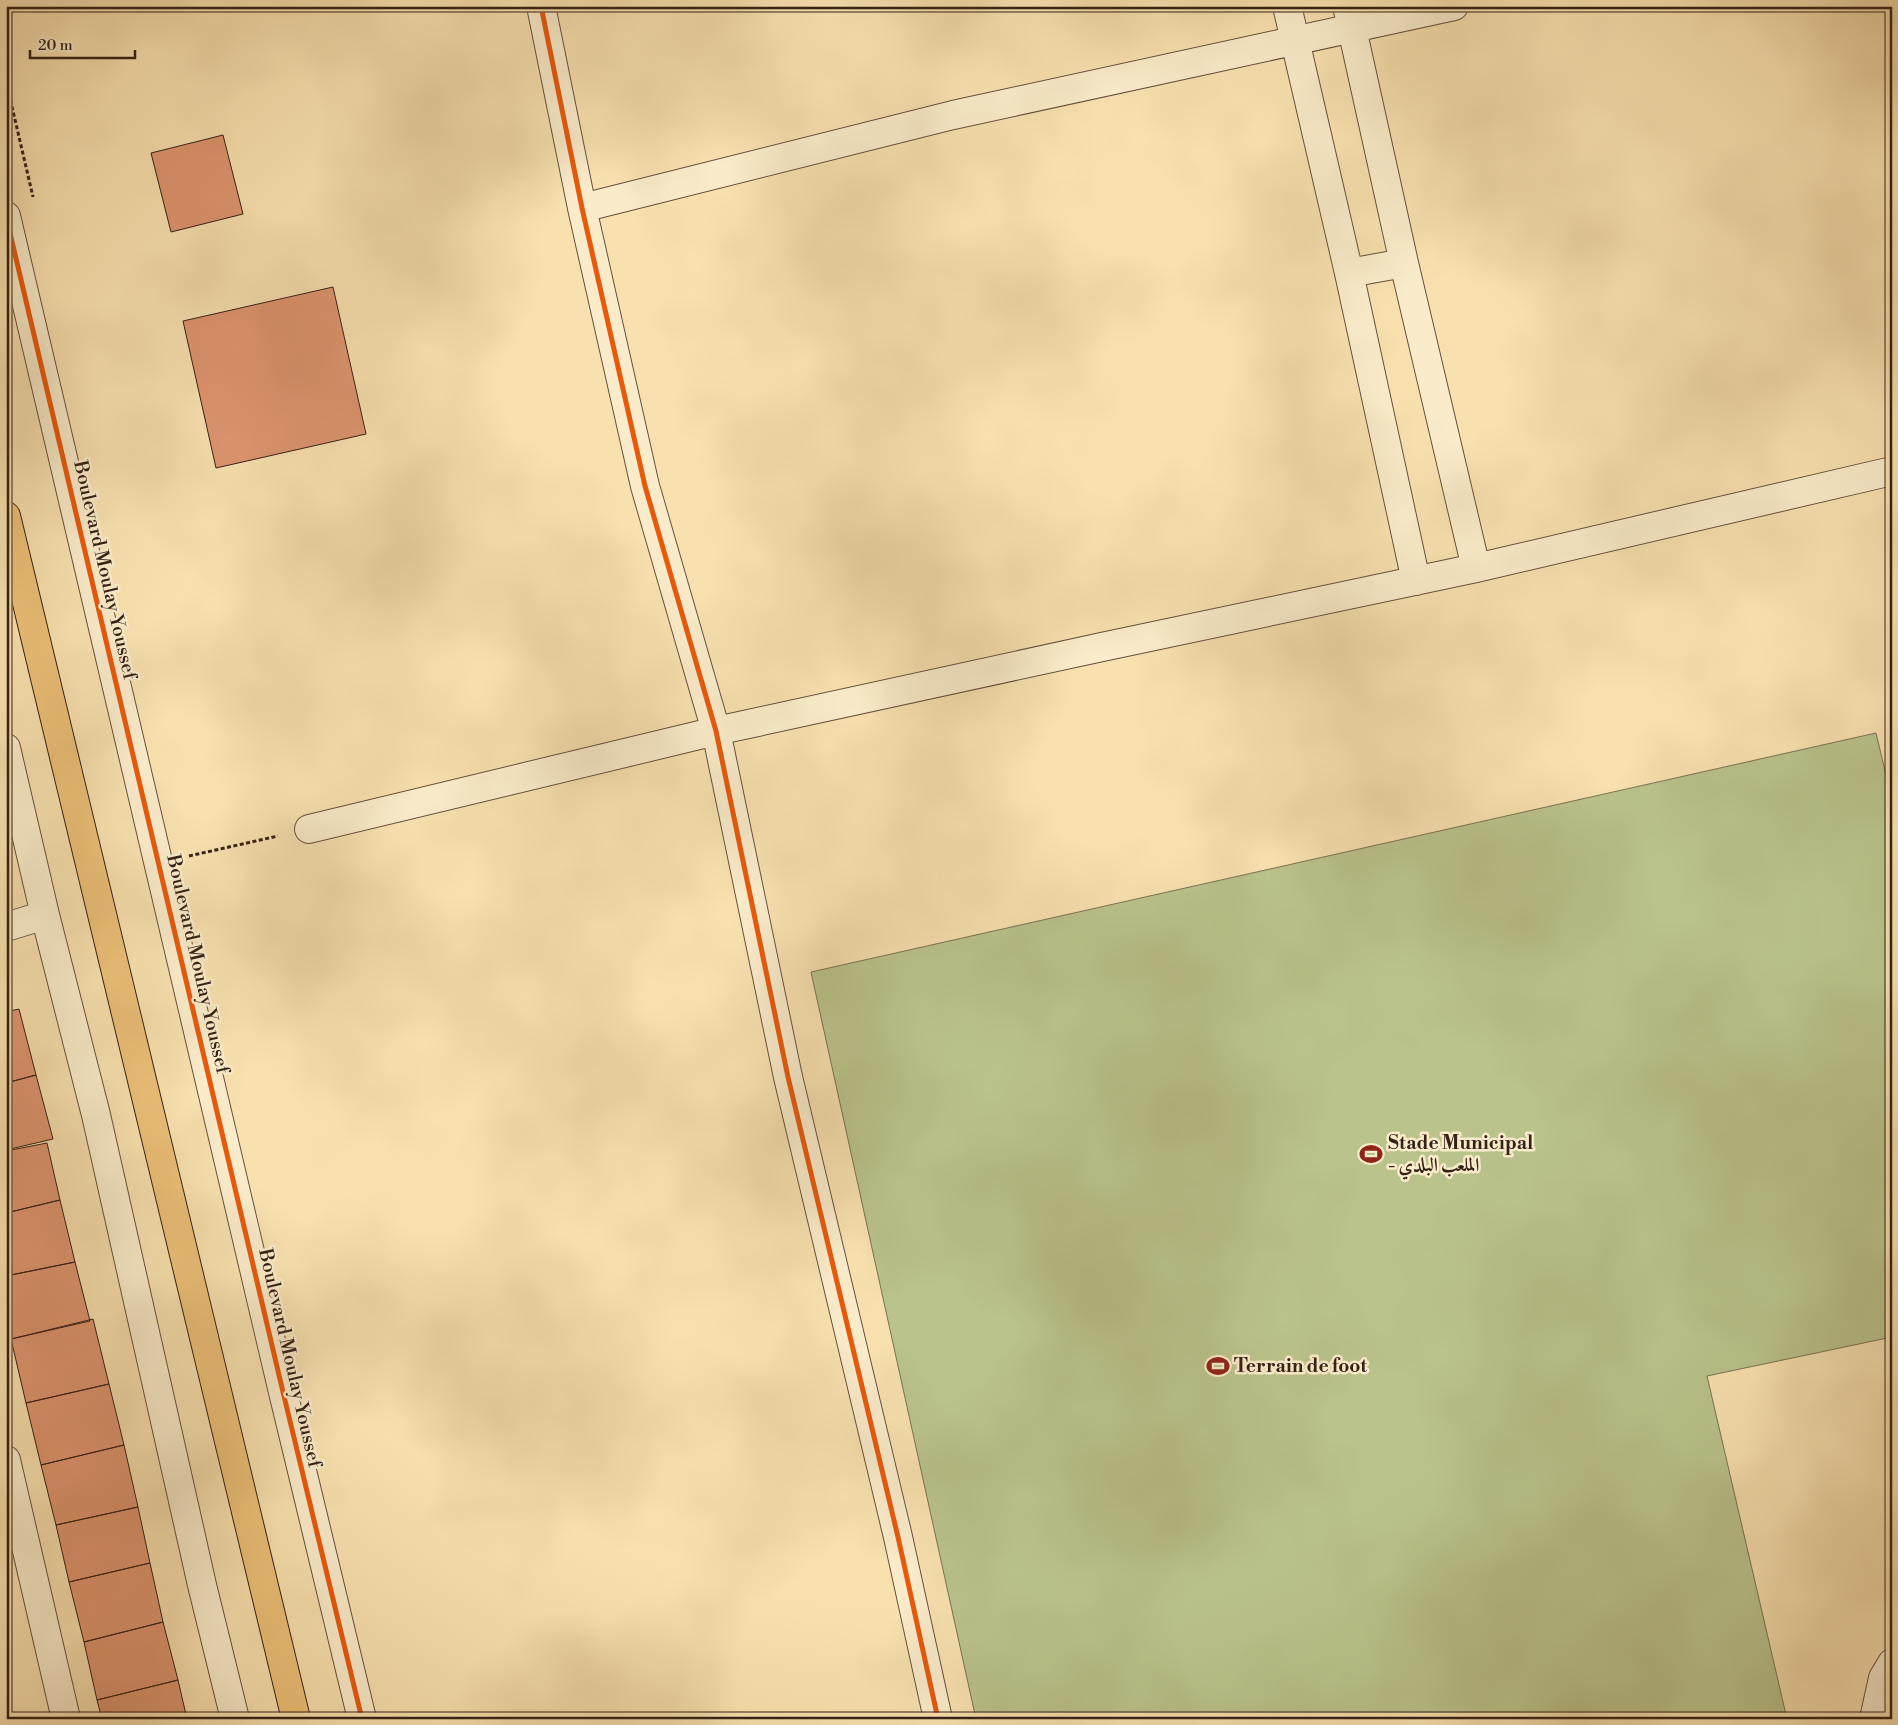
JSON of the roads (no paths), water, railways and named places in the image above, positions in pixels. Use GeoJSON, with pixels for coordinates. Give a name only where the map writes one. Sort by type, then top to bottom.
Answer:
{"type":"FeatureCollection","features":[{"type":"Feature","properties":{"kind":"main road"},"geometry":{"type":"LineString","coordinates":[[6,516],[296,1719]]}},
{"type":"Feature","properties":{"kind":"street"},"geometry":{"type":"LineString","coordinates":[[541,6],[582,208],[645,486],[716,731],[788,1077],[895,1527],[938,1719]]}},
{"type":"Feature","properties":{"kind":"street"},"geometry":{"type":"LineString","coordinates":[[1287,6],[1349,273],[1416,581]]}},
{"type":"Feature","properties":{"kind":"street"},"geometry":{"type":"LineString","coordinates":[[582,208],[953,115],[1294,40],[1349,17],[1454,6]]}},
{"type":"Feature","properties":{"kind":"street"},"geometry":{"type":"LineString","coordinates":[[1349,17],[1476,568]]}},
{"type":"Feature","properties":{"kind":"street","name":"Boulevard Moulay Youssef"},"geometry":{"type":"LineString","coordinates":[[6,216],[282,1392],[362,1719]]}},
{"type":"Feature","properties":{"kind":"street"},"geometry":{"type":"LineString","coordinates":[[1349,273],[1404,262]]}},
{"type":"Feature","properties":{"kind":"street"},"geometry":{"type":"LineString","coordinates":[[309,829],[716,731],[1476,568],[1892,471]]}},
{"type":"Feature","properties":{"kind":"street"},"geometry":{"type":"LineString","coordinates":[[6,748],[45,915],[96,1115],[200,1575],[235,1719]]}},
{"type":"Feature","properties":{"kind":"street"},"geometry":{"type":"LineString","coordinates":[[6,927],[45,915]]}},
{"type":"Feature","properties":{"kind":"street"},"geometry":{"type":"LineString","coordinates":[[6,1460],[66,1719]]}},
{"type":"Feature","properties":{"kind":"street"},"geometry":{"type":"LineString","coordinates":[[1874,1719],[1884,1678],[1892,1663]]}},
{"type":"Feature","properties":{"kind":"place","name":"Stade Municipal - الملعب البلدي"},"geometry":{"type":"Point","coordinates":[1371,1154]}},
{"type":"Feature","properties":{"kind":"place","name":"Terrain de foot"},"geometry":{"type":"Point","coordinates":[1218,1366]}}]}
